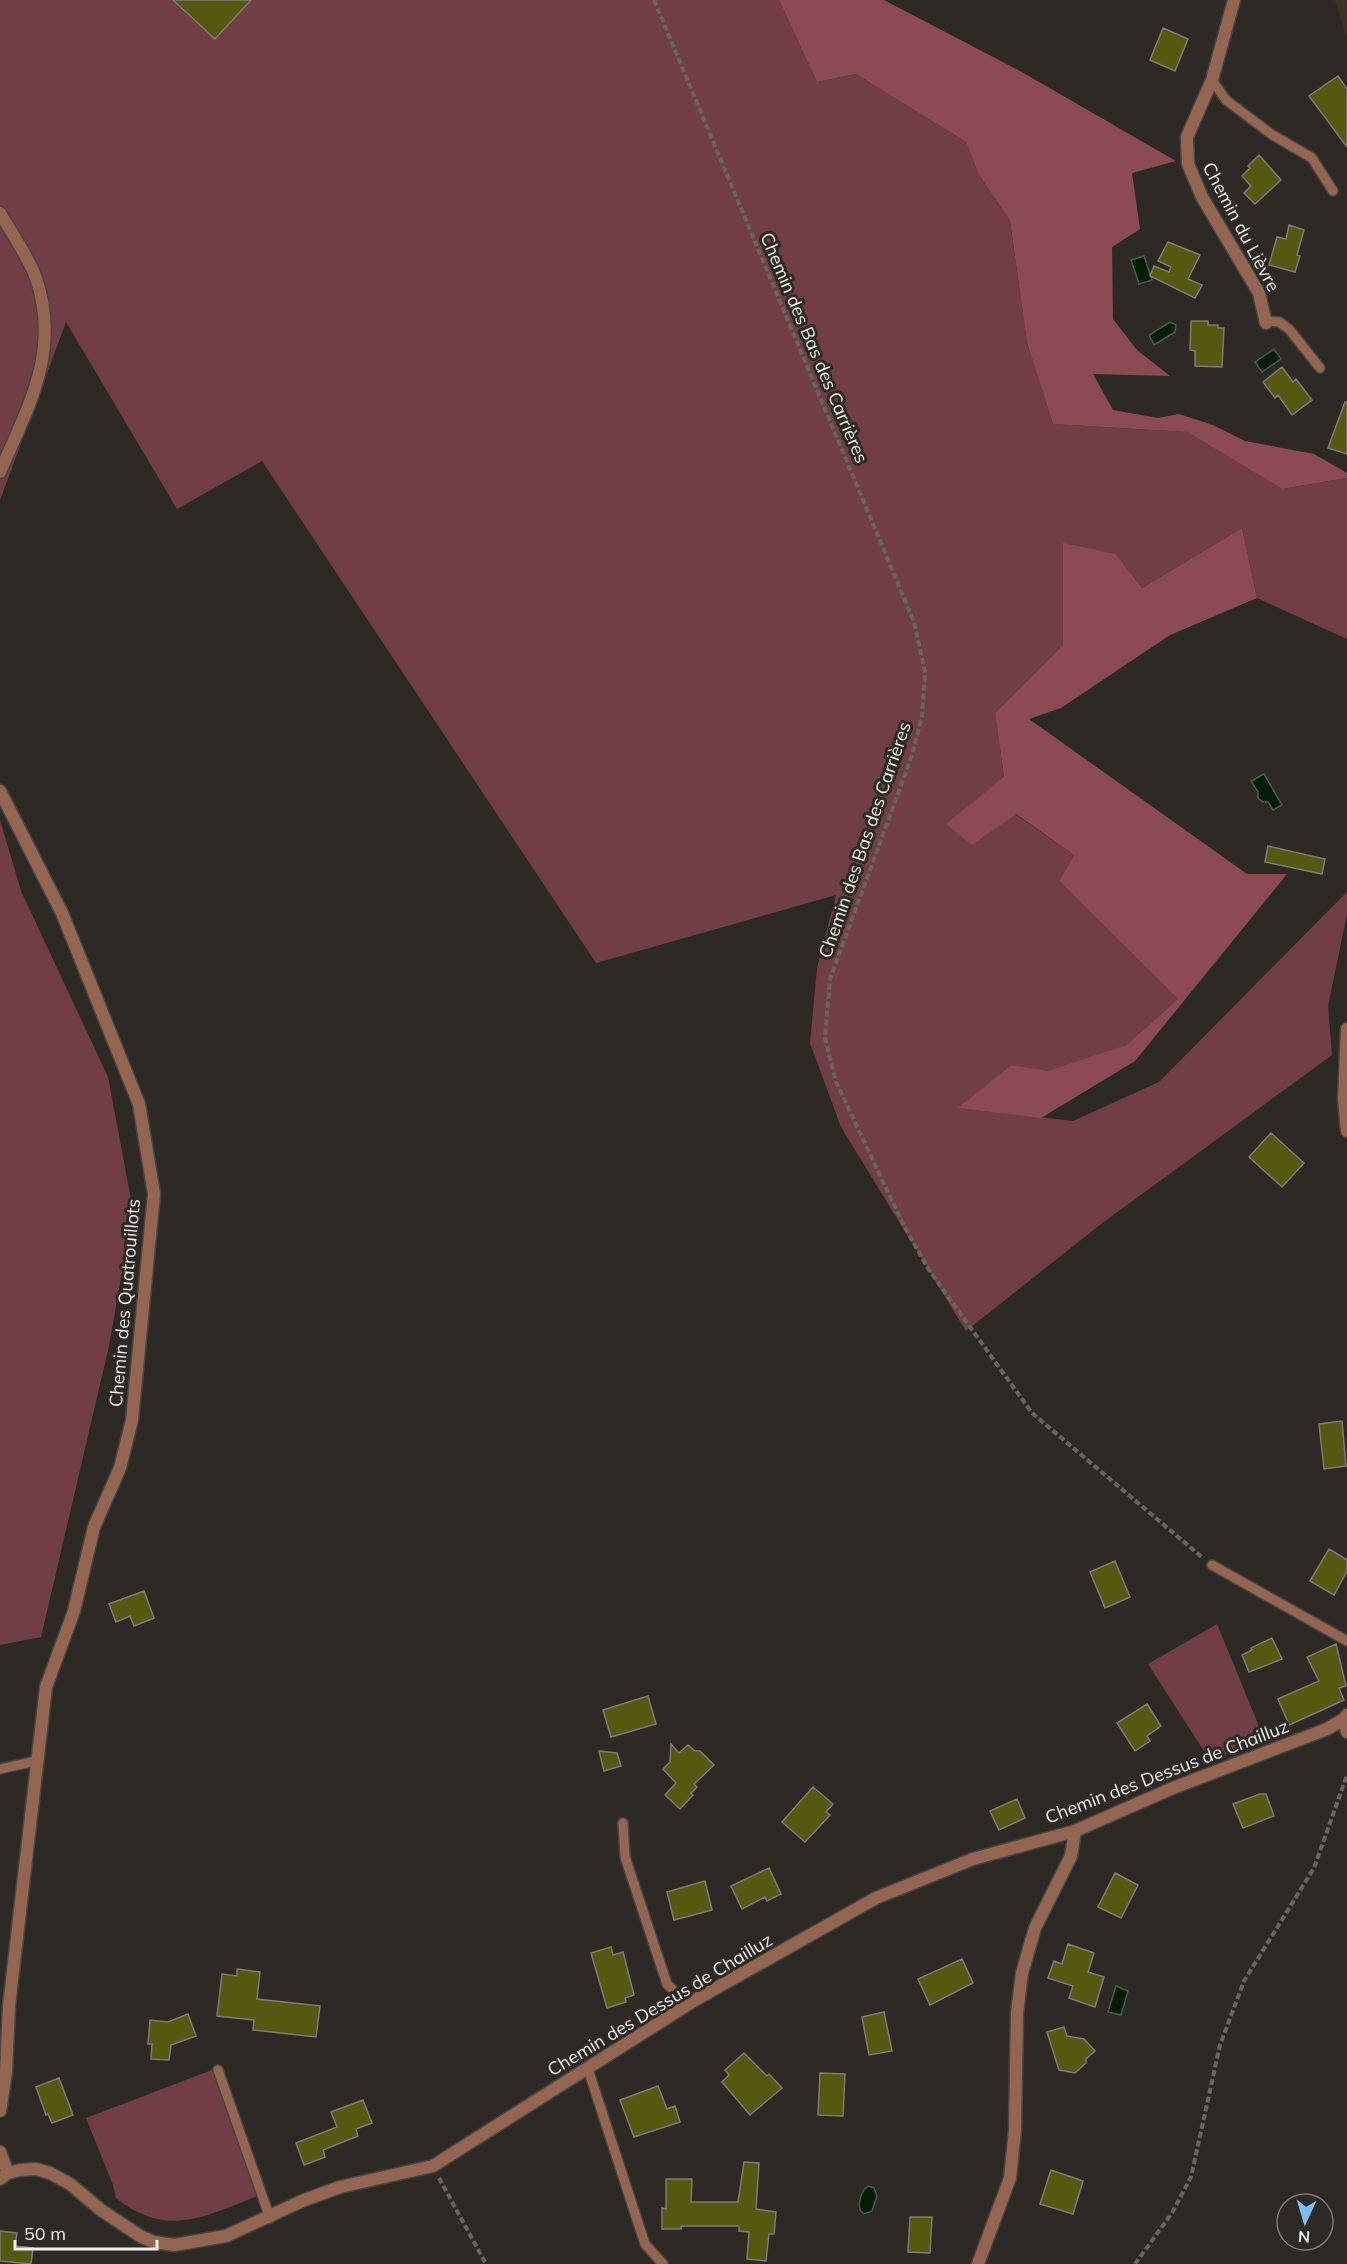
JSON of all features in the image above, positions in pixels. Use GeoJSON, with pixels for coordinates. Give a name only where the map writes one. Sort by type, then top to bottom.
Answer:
{"type":"FeatureCollection","features":[{"type":"Feature","properties":{"kind":"street","name":"Chemin du Lièvre"},"geometry":{"type":"LineString","coordinates":[[1234,0],[1212,80],[1186,137],[1188,164],[1202,197],[1259,293],[1265,322]]}},
{"type":"Feature","properties":{"kind":"street"},"geometry":{"type":"LineString","coordinates":[[0,213],[35,277],[45,331],[44,361],[34,394],[0,472]]}},
{"type":"Feature","properties":{"kind":"street","name":"Chemin des Quatrouillots"},"geometry":{"type":"LineString","coordinates":[[0,791],[62,913],[139,1104],[154,1194],[132,1420],[120,1468],[94,1527],[74,1611],[46,1687],[9,2006],[6,2072],[0,2111]]}},
{"type":"Feature","properties":{"kind":"street"},"geometry":{"type":"LineString","coordinates":[[1347,1029],[1344,1099],[1347,1131]]}},
{"type":"Feature","properties":{"kind":"street"},"geometry":{"type":"LineString","coordinates":[[1346,1717],[1347,1732]]}},
{"type":"Feature","properties":{"kind":"street","name":"Chemin des Dessus de Chailluz"},"geometry":{"type":"LineString","coordinates":[[4,2176],[36,2169],[50,2173],[70,2184],[109,2216],[140,2236],[154,2242],[174,2245],[226,2236],[270,2218],[302,2201],[340,2187],[433,2166],[695,2000],[876,1898],[973,1859],[1075,1831],[1173,1788],[1327,1729],[1346,1717]]}},
{"type":"Feature","properties":{"kind":"street"},"geometry":{"type":"LineString","coordinates":[[978,2264],[1010,2178],[1015,2130],[1017,2013],[1022,1973],[1035,1928],[1071,1856],[1075,1831]]}},
{"type":"Feature","properties":{"kind":"street"},"geometry":{"type":"LineString","coordinates":[[0,2152],[4,2176]]}},
{"type":"Feature","properties":{"kind":"lane"},"geometry":{"type":"LineString","coordinates":[[1212,80],[1226,100],[1271,134],[1312,158],[1333,191]]}},
{"type":"Feature","properties":{"kind":"lane"},"geometry":{"type":"LineString","coordinates":[[1265,322],[1279,322],[1289,329],[1320,368]]}},
{"type":"Feature","properties":{"kind":"lane"},"geometry":{"type":"LineString","coordinates":[[1212,1565],[1347,1641]]}},
{"type":"Feature","properties":{"kind":"lane"},"geometry":{"type":"LineString","coordinates":[[0,1769],[36,1761]]}},
{"type":"Feature","properties":{"kind":"lane"},"geometry":{"type":"LineString","coordinates":[[623,1823],[625,1857],[667,1984],[680,1997],[695,2000]]}},
{"type":"Feature","properties":{"kind":"lane"},"geometry":{"type":"LineString","coordinates":[[588,2069],[645,2244],[663,2264]]}},
{"type":"Feature","properties":{"kind":"lane"},"geometry":{"type":"LineString","coordinates":[[218,2070],[270,2218]]}},
{"type":"Feature","properties":{"kind":"path","name":"Chemin des Bas des Carrières"},"geometry":{"type":"LineString","coordinates":[[654,0],[914,622],[925,672],[922,717],[911,758],[830,979],[825,1038],[836,1082],[904,1226],[929,1270],[1032,1413],[1212,1565]]}},
{"type":"Feature","properties":{"kind":"path"},"geometry":{"type":"LineString","coordinates":[[1135,2264],[1172,2213],[1191,2177],[1220,2045],[1244,1980],[1314,1868],[1347,1775]]}},
{"type":"Feature","properties":{"kind":"path"},"geometry":{"type":"LineString","coordinates":[[433,2166],[486,2264]]}},
{"type":"Feature","properties":{"kind":"shaded area"},"geometry":{"type":"Polygon","coordinates":[[[0,0],[779,0],[817,82],[856,74],[966,142],[979,175],[1010,221],[1027,343],[1053,424],[1187,432],[1282,489],[1347,478],[1347,639],[1257,598],[1242,528],[1142,588],[1116,554],[1063,544],[1063,645],[995,713],[1004,777],[972,844],[1015,814],[1074,855],[1059,881],[1178,999],[1126,1045],[1048,1072],[1011,1065],[959,1108],[1073,1121],[1159,1082],[1347,892],[1347,914],[1328,1006],[1332,1055],[1101,1224],[966,1331],[841,1127],[810,1043],[817,968],[836,895],[596,963],[262,461],[177,509],[66,322],[0,500],[0,0]]]}},
{"type":"Feature","properties":{"kind":"shaded area"},"geometry":{"type":"Polygon","coordinates":[[[779,0],[884,0],[1020,71],[1176,161],[1132,173],[1140,229],[1112,247],[1113,319],[1137,350],[1170,376],[1093,374],[1113,410],[1158,418],[1179,414],[1213,425],[1245,441],[1314,454],[1347,473],[1347,478],[1282,489],[1187,432],[1053,424],[1027,343],[1010,221],[979,175],[966,142],[856,74],[817,82],[779,0]]]}},
{"type":"Feature","properties":{"kind":"shaded area"},"geometry":{"type":"Polygon","coordinates":[[[1335,0],[1347,0],[1347,37],[1346,35],[1335,0]]]}},
{"type":"Feature","properties":{"kind":"shaded area"},"geometry":{"type":"Polygon","coordinates":[[[1144,256],[1152,280],[1139,284],[1131,260],[1144,256]]]}},
{"type":"Feature","properties":{"kind":"shaded area"},"geometry":{"type":"Polygon","coordinates":[[[1170,322],[1176,325],[1175,332],[1154,345],[1149,335],[1170,322]]]}},
{"type":"Feature","properties":{"kind":"shaded area"},"geometry":{"type":"Polygon","coordinates":[[[1274,349],[1281,359],[1262,372],[1255,362],[1274,349]]]}},
{"type":"Feature","properties":{"kind":"shaded area"},"geometry":{"type":"Polygon","coordinates":[[[1242,528],[1257,598],[1170,635],[1061,708],[1029,719],[1247,874],[1287,874],[1135,1061],[1041,1118],[958,1108],[1011,1065],[1048,1071],[1126,1045],[1178,999],[1059,881],[1074,855],[1016,814],[972,845],[946,824],[1004,777],[995,713],[1063,645],[1063,543],[1116,554],[1142,588],[1242,528]]]}},
{"type":"Feature","properties":{"kind":"shaded area"},"geometry":{"type":"Polygon","coordinates":[[[1264,774],[1282,805],[1273,810],[1268,802],[1263,802],[1258,798],[1258,792],[1251,781],[1264,774]]]}},
{"type":"Feature","properties":{"kind":"shaded area"},"geometry":{"type":"Polygon","coordinates":[[[0,820],[21,891],[108,1077],[133,1210],[109,1346],[41,1637],[0,1645],[0,820]]]}},
{"type":"Feature","properties":{"kind":"shaded area"},"geometry":{"type":"Polygon","coordinates":[[[1217,1624],[1263,1736],[1211,1762],[1148,1664],[1217,1624]]]}},
{"type":"Feature","properties":{"kind":"shaded area"},"geometry":{"type":"Polygon","coordinates":[[[1116,1986],[1128,1991],[1121,2015],[1108,2012],[1116,1986]]]}},
{"type":"Feature","properties":{"kind":"shaded area"},"geometry":{"type":"Polygon","coordinates":[[[212,2070],[260,2195],[222,2210],[187,2220],[170,2221],[152,2218],[135,2211],[116,2198],[86,2118],[212,2070]]]}},
{"type":"Feature","properties":{"kind":"shaded area"},"geometry":{"type":"Polygon","coordinates":[[[868,2186],[874,2188],[877,2196],[872,2211],[864,2214],[859,2207],[860,2200],[868,2186]]]}},
{"type":"Feature","properties":{"kind":"building"},"geometry":{"type":"Polygon","coordinates":[[[173,0],[251,0],[215,39],[173,0]]]}},
{"type":"Feature","properties":{"kind":"building"},"geometry":{"type":"Polygon","coordinates":[[[1163,28],[1188,39],[1175,71],[1150,60],[1163,28]]]}},
{"type":"Feature","properties":{"kind":"building"},"geometry":{"type":"Polygon","coordinates":[[[1338,76],[1347,89],[1347,147],[1309,96],[1338,76]]]}},
{"type":"Feature","properties":{"kind":"building"},"geometry":{"type":"Polygon","coordinates":[[[1259,155],[1281,180],[1255,204],[1244,193],[1251,186],[1242,176],[1259,155]]]}},
{"type":"Feature","properties":{"kind":"building"},"geometry":{"type":"Polygon","coordinates":[[[1289,225],[1304,230],[1295,272],[1269,265],[1277,237],[1286,239],[1289,225]]]}},
{"type":"Feature","properties":{"kind":"building"},"geometry":{"type":"Polygon","coordinates":[[[1168,242],[1200,255],[1188,279],[1202,285],[1195,298],[1150,276],[1154,266],[1169,272],[1171,267],[1158,261],[1168,242]]]}},
{"type":"Feature","properties":{"kind":"building"},"geometry":{"type":"Polygon","coordinates":[[[1191,321],[1208,321],[1208,325],[1218,325],[1218,328],[1224,328],[1222,367],[1195,366],[1195,351],[1190,350],[1191,321]]]}},
{"type":"Feature","properties":{"kind":"building"},"geometry":{"type":"Polygon","coordinates":[[[1282,367],[1293,382],[1296,379],[1312,400],[1292,415],[1278,395],[1275,398],[1263,382],[1282,367]]]}},
{"type":"Feature","properties":{"kind":"building"},"geometry":{"type":"Polygon","coordinates":[[[1345,402],[1347,402],[1347,454],[1328,448],[1345,402]]]}},
{"type":"Feature","properties":{"kind":"building"},"geometry":{"type":"Polygon","coordinates":[[[1268,846],[1325,859],[1322,874],[1265,862],[1268,846]]]}},
{"type":"Feature","properties":{"kind":"building"},"geometry":{"type":"Polygon","coordinates":[[[1271,1133],[1304,1163],[1282,1187],[1249,1157],[1271,1133]]]}},
{"type":"Feature","properties":{"kind":"building"},"geometry":{"type":"Polygon","coordinates":[[[1342,1421],[1346,1466],[1324,1469],[1319,1424],[1342,1421]]]}},
{"type":"Feature","properties":{"kind":"building"},"geometry":{"type":"Polygon","coordinates":[[[1329,1549],[1347,1560],[1347,1571],[1334,1595],[1310,1581],[1329,1549]]]}},
{"type":"Feature","properties":{"kind":"building"},"geometry":{"type":"Polygon","coordinates":[[[1115,1561],[1130,1597],[1105,1608],[1090,1572],[1115,1561]]]}},
{"type":"Feature","properties":{"kind":"building"},"geometry":{"type":"Polygon","coordinates":[[[144,1591],[154,1618],[134,1626],[130,1616],[116,1622],[109,1604],[144,1591]]]}},
{"type":"Feature","properties":{"kind":"building"},"geometry":{"type":"Polygon","coordinates":[[[1272,1638],[1282,1659],[1249,1672],[1242,1655],[1272,1638]]]}},
{"type":"Feature","properties":{"kind":"building"},"geometry":{"type":"Polygon","coordinates":[[[1336,1644],[1346,1686],[1339,1688],[1344,1700],[1289,1725],[1278,1699],[1319,1681],[1307,1657],[1336,1644]]]}},
{"type":"Feature","properties":{"kind":"building"},"geometry":{"type":"Polygon","coordinates":[[[648,1696],[656,1724],[611,1737],[603,1710],[648,1696]]]}},
{"type":"Feature","properties":{"kind":"building"},"geometry":{"type":"Polygon","coordinates":[[[1147,1704],[1161,1726],[1147,1736],[1150,1741],[1135,1751],[1117,1723],[1147,1704]]]}},
{"type":"Feature","properties":{"kind":"building"},"geometry":{"type":"Polygon","coordinates":[[[671,1744],[679,1753],[688,1745],[695,1751],[700,1751],[714,1765],[694,1784],[697,1787],[691,1793],[693,1795],[680,1809],[665,1795],[676,1783],[663,1769],[670,1762],[671,1744]]]}},
{"type":"Feature","properties":{"kind":"building"},"geometry":{"type":"Polygon","coordinates":[[[599,1751],[617,1753],[621,1766],[604,1771],[599,1751]]]}},
{"type":"Feature","properties":{"kind":"building"},"geometry":{"type":"Polygon","coordinates":[[[813,1787],[833,1804],[826,1812],[830,1815],[805,1842],[782,1822],[813,1787]]]}},
{"type":"Feature","properties":{"kind":"building"},"geometry":{"type":"Polygon","coordinates":[[[1266,1794],[1274,1816],[1243,1828],[1233,1804],[1266,1794]]]}},
{"type":"Feature","properties":{"kind":"building"},"geometry":{"type":"Polygon","coordinates":[[[1017,1799],[1025,1818],[999,1830],[990,1811],[1017,1799]]]}},
{"type":"Feature","properties":{"kind":"building"},"geometry":{"type":"Polygon","coordinates":[[[769,1868],[781,1894],[767,1901],[765,1897],[742,1909],[731,1886],[769,1868]]]}},
{"type":"Feature","properties":{"kind":"building"},"geometry":{"type":"Polygon","coordinates":[[[1115,1873],[1138,1885],[1121,1918],[1098,1907],[1115,1873]]]}},
{"type":"Feature","properties":{"kind":"building"},"geometry":{"type":"Polygon","coordinates":[[[705,1881],[712,1910],[674,1920],[667,1892],[705,1881]]]}},
{"type":"Feature","properties":{"kind":"building"},"geometry":{"type":"Polygon","coordinates":[[[1068,1944],[1094,1953],[1088,1972],[1104,1977],[1095,2007],[1069,1998],[1073,1986],[1048,1978],[1054,1961],[1062,1964],[1068,1944]]]}},
{"type":"Feature","properties":{"kind":"building"},"geometry":{"type":"Polygon","coordinates":[[[611,1947],[613,1955],[623,1952],[634,1995],[625,1998],[626,2002],[607,2008],[591,1953],[611,1947]]]}},
{"type":"Feature","properties":{"kind":"building"},"geometry":{"type":"Polygon","coordinates":[[[962,1959],[973,1983],[930,2005],[918,1979],[962,1959]]]}},
{"type":"Feature","properties":{"kind":"building"},"geometry":{"type":"Polygon","coordinates":[[[237,1969],[260,1972],[257,1999],[320,2006],[316,2037],[253,2030],[254,2020],[217,2016],[222,1974],[237,1976],[237,1969]]]}},
{"type":"Feature","properties":{"kind":"building"},"geometry":{"type":"Polygon","coordinates":[[[884,2012],[892,2051],[869,2055],[862,2017],[884,2012]]]}},
{"type":"Feature","properties":{"kind":"building"},"geometry":{"type":"Polygon","coordinates":[[[188,2014],[196,2036],[171,2045],[169,2060],[151,2059],[152,2044],[148,2044],[150,2020],[168,2022],[188,2014]]]}},
{"type":"Feature","properties":{"kind":"building"},"geometry":{"type":"Polygon","coordinates":[[[1064,2027],[1067,2036],[1084,2039],[1095,2051],[1075,2073],[1059,2070],[1047,2032],[1064,2027]]]}},
{"type":"Feature","properties":{"kind":"building"},"geometry":{"type":"Polygon","coordinates":[[[744,2053],[782,2088],[750,2115],[722,2082],[729,2075],[725,2070],[744,2053]]]}},
{"type":"Feature","properties":{"kind":"building"},"geometry":{"type":"Polygon","coordinates":[[[820,2073],[845,2074],[843,2116],[818,2115],[820,2073]]]}},
{"type":"Feature","properties":{"kind":"building"},"geometry":{"type":"Polygon","coordinates":[[[59,2078],[73,2115],[52,2123],[48,2114],[46,2115],[36,2087],[59,2078]]]}},
{"type":"Feature","properties":{"kind":"building"},"geometry":{"type":"Polygon","coordinates":[[[658,2086],[667,2109],[675,2106],[680,2122],[634,2137],[620,2100],[658,2086]]]}},
{"type":"Feature","properties":{"kind":"building"},"geometry":{"type":"Polygon","coordinates":[[[363,2100],[372,2123],[356,2129],[358,2136],[323,2150],[325,2157],[304,2165],[296,2143],[337,2127],[331,2112],[363,2100]]]}},
{"type":"Feature","properties":{"kind":"building"},"geometry":{"type":"Polygon","coordinates":[[[744,2162],[759,2163],[756,2209],[776,2212],[774,2234],[769,2234],[766,2261],[747,2259],[749,2232],[739,2231],[739,2226],[681,2226],[681,2229],[662,2229],[662,2208],[666,2209],[666,2179],[692,2179],[691,2202],[738,2202],[744,2162]]]}},
{"type":"Feature","properties":{"kind":"building"},"geometry":{"type":"Polygon","coordinates":[[[1051,2170],[1083,2181],[1073,2214],[1040,2204],[1051,2170]]]}},
{"type":"Feature","properties":{"kind":"building"},"geometry":{"type":"Polygon","coordinates":[[[910,2217],[932,2217],[930,2253],[908,2252],[910,2217]]]}},
{"type":"Feature","properties":{"kind":"building"},"geometry":{"type":"Polygon","coordinates":[[[0,2231],[17,2233],[15,2246],[33,2248],[31,2264],[0,2261],[0,2231]]]}}]}
